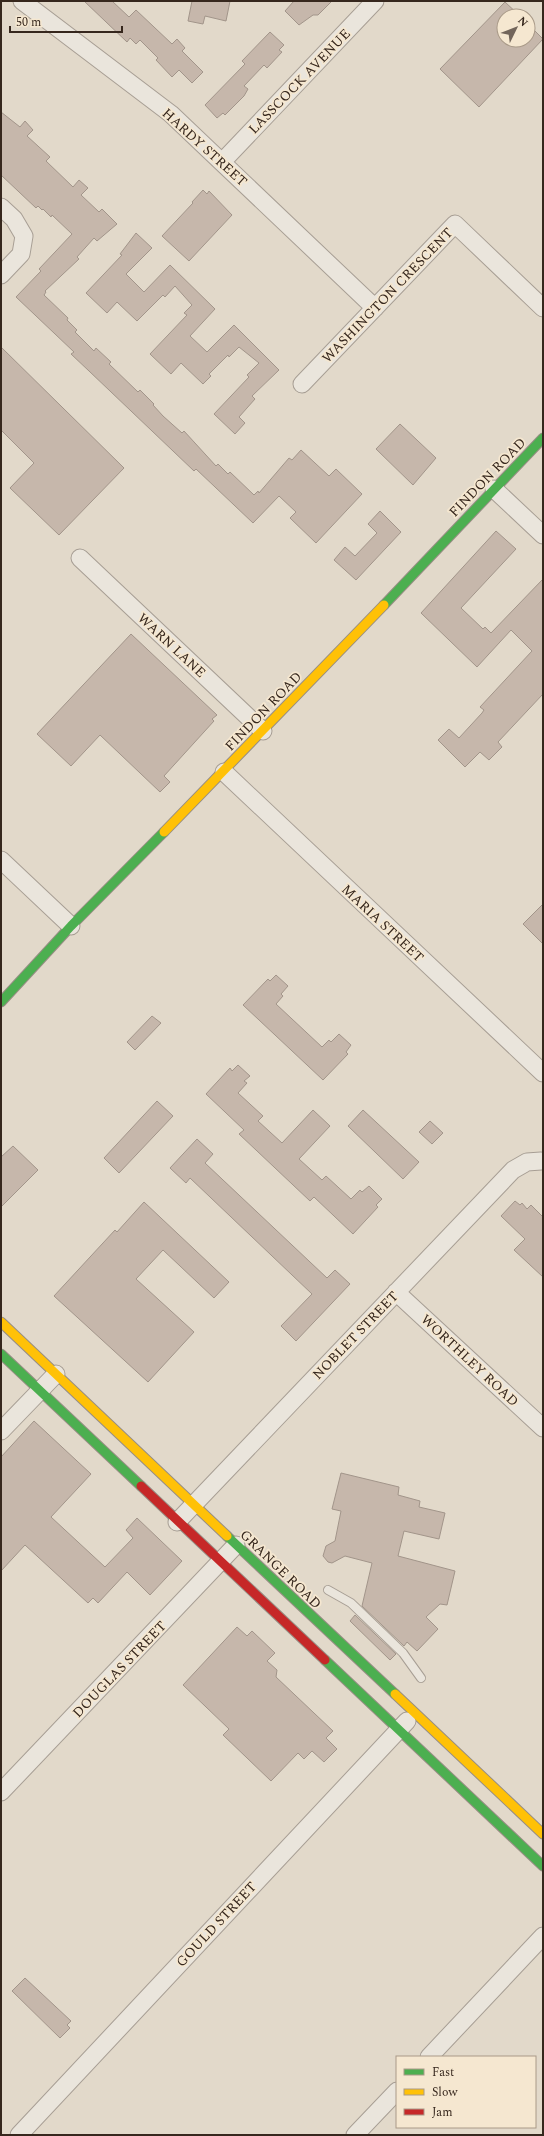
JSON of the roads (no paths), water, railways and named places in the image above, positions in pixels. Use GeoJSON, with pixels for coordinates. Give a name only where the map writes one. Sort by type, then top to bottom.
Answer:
{"type":"FeatureCollection","features":[{"type":"Feature","properties":{"kind":"main road","name":"FINDON ROAD"},"geometry":{"type":"LineString","coordinates":[[1,1002],[71,926],[224,772],[543,438]]}},
{"type":"Feature","properties":{"kind":"main road","name":"GRANGE ROAD"},"geometry":{"type":"LineString","coordinates":[[1,1322],[236,1545],[272,1596],[398,1730],[543,1866]]}},
{"type":"Feature","properties":{"kind":"main road","name":"GRANGE ROAD"},"geometry":{"type":"LineString","coordinates":[[1,1354],[220,1562],[272,1596],[414,1714],[540,1825]]}},
{"type":"Feature","properties":{"kind":"street","name":"HARDY STREET"},"geometry":{"type":"LineString","coordinates":[[22,1],[171,114],[374,308]]}},
{"type":"Feature","properties":{"kind":"street","name":"LASSCOCK AVENUE"},"geometry":{"type":"LineString","coordinates":[[222,162],[375,1]]}},
{"type":"Feature","properties":{"kind":"street"},"geometry":{"type":"LineString","coordinates":[[1,207],[14,219],[24,236],[21,254],[1,275]]}},
{"type":"Feature","properties":{"kind":"street","name":"WASHINGTON CRESCENT"},"geometry":{"type":"LineString","coordinates":[[302,384],[455,224],[543,308]]}},
{"type":"Feature","properties":{"kind":"street"},"geometry":{"type":"LineString","coordinates":[[494,489],[543,535]]}},
{"type":"Feature","properties":{"kind":"street","name":"WARN LANE"},"geometry":{"type":"LineString","coordinates":[[80,558],[263,731]]}},
{"type":"Feature","properties":{"kind":"street","name":"MARIA STREET"},"geometry":{"type":"LineString","coordinates":[[224,772],[543,1073]]}},
{"type":"Feature","properties":{"kind":"street"},"geometry":{"type":"LineString","coordinates":[[1,860],[71,926]]}},
{"type":"Feature","properties":{"kind":"street","name":"NOBLET STREET"},"geometry":{"type":"LineString","coordinates":[[177,1522],[513,1170],[526,1162],[542,1160]]}},
{"type":"Feature","properties":{"kind":"street","name":"WORTHLEY ROAD"},"geometry":{"type":"LineString","coordinates":[[396,1292],[543,1428]]}},
{"type":"Feature","properties":{"kind":"street"},"geometry":{"type":"LineString","coordinates":[[1,1431],[56,1374]]}},
{"type":"Feature","properties":{"kind":"street","name":"DOUGLAS STREET"},"geometry":{"type":"LineString","coordinates":[[1,1792],[236,1545]]}},
{"type":"Feature","properties":{"kind":"street","name":"GOULD STREET"},"geometry":{"type":"LineString","coordinates":[[19,2135],[414,1714]]}},
{"type":"Feature","properties":{"kind":"street"},"geometry":{"type":"LineString","coordinates":[[518,1843],[540,1825]]}},
{"type":"Feature","properties":{"kind":"street"},"geometry":{"type":"LineString","coordinates":[[430,2056],[543,1936]]}},
{"type":"Feature","properties":{"kind":"street"},"geometry":{"type":"LineString","coordinates":[[355,2135],[396,2092]]}},
{"type":"Feature","properties":{"kind":"lane"},"geometry":{"type":"LineString","coordinates":[[328,1590],[351,1603],[403,1653],[421,1678]]}}]}
